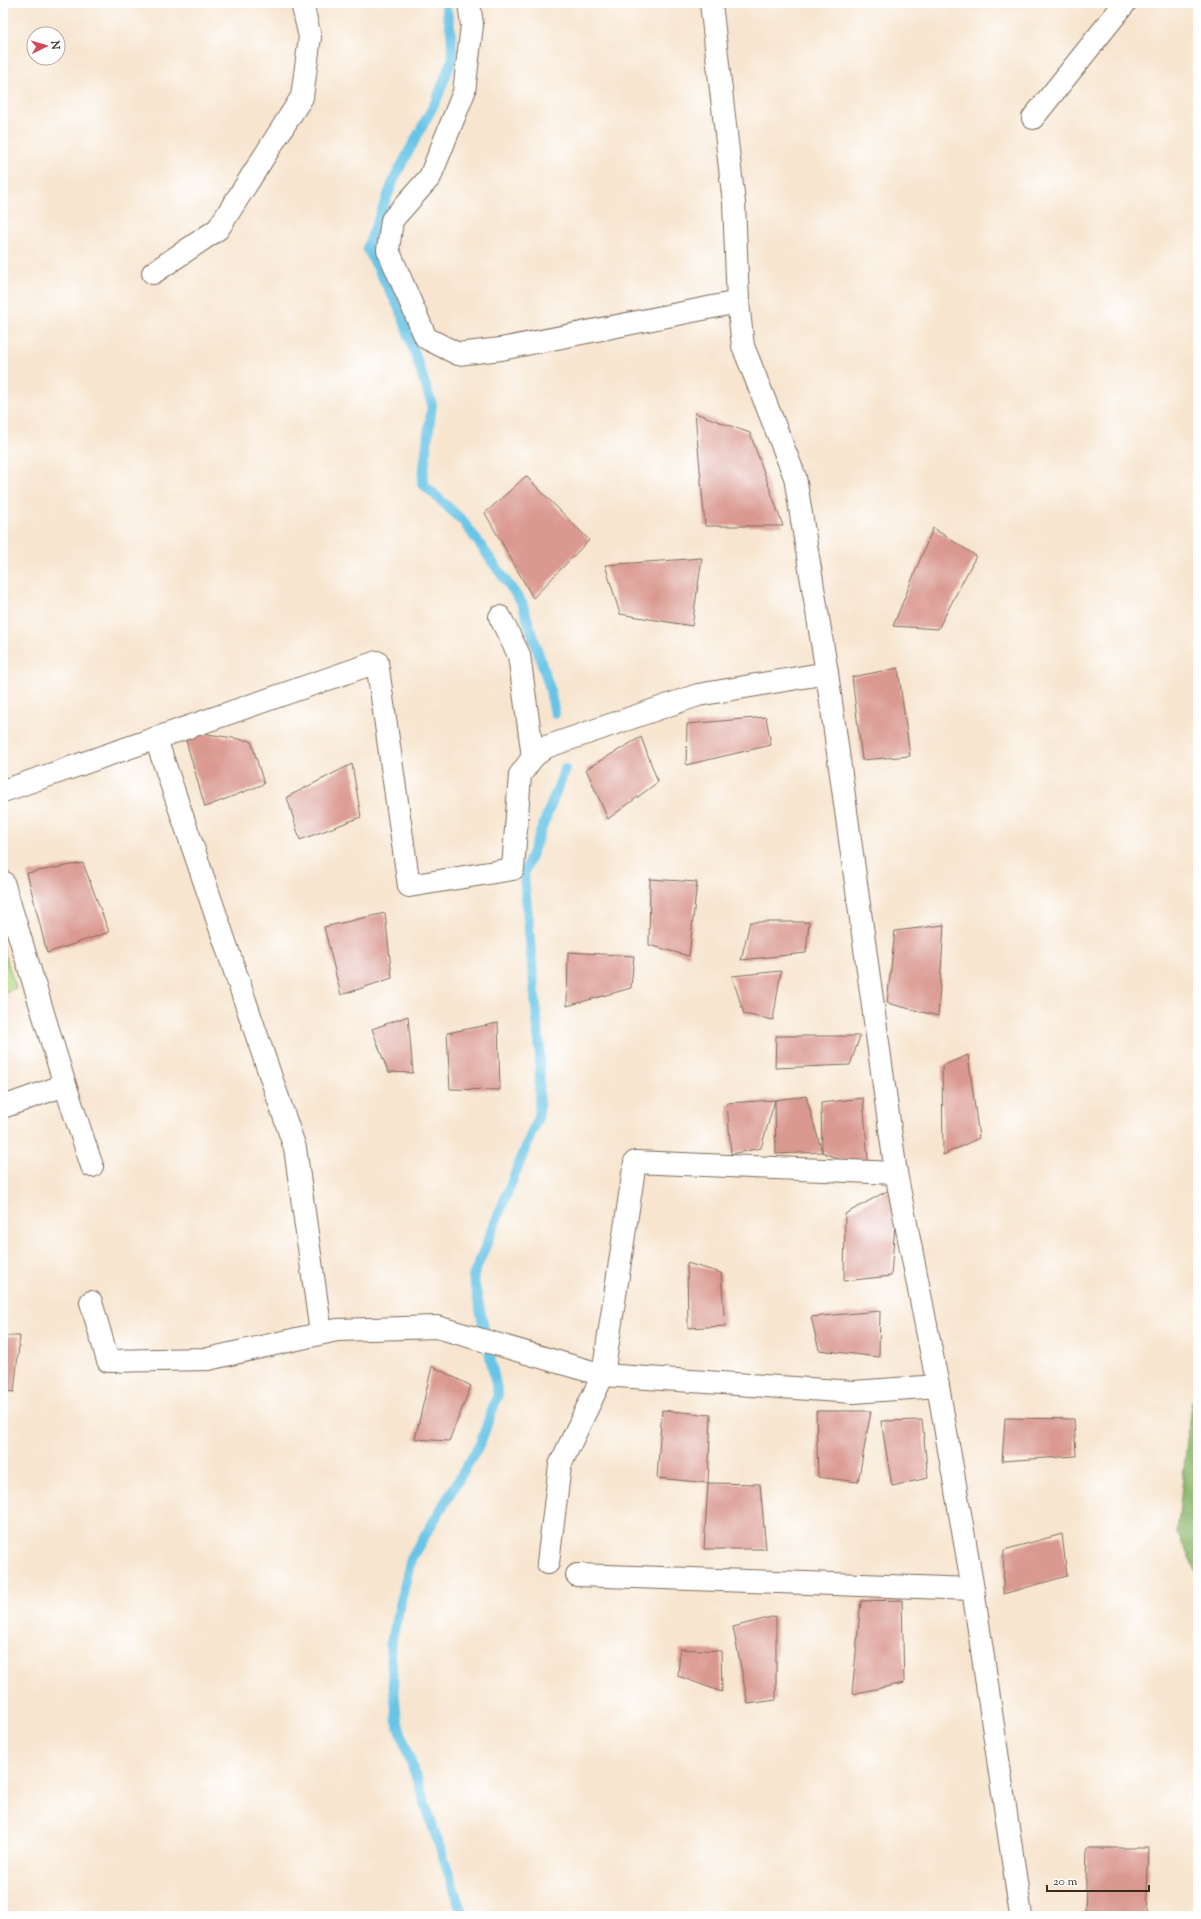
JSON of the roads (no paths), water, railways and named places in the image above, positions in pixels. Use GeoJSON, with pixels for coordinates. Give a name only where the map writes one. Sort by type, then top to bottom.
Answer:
{"type":"FeatureCollection","features":[{"type":"Feature","properties":{"kind":"street"},"geometry":{"type":"LineString","coordinates":[[153,273],[218,229],[302,97],[310,37],[302,3]]}},
{"type":"Feature","properties":{"kind":"street"},"geometry":{"type":"LineString","coordinates":[[469,3],[472,25],[464,92],[430,177],[392,220],[388,250],[426,338],[458,354],[501,349],[738,302]]}},
{"type":"Feature","properties":{"kind":"street"},"geometry":{"type":"LineString","coordinates":[[711,3],[734,203],[738,302],[743,346],[795,477],[827,673],[896,1173],[938,1386],[973,1589],[1021,1916]]}},
{"type":"Feature","properties":{"kind":"street"},"geometry":{"type":"LineString","coordinates":[[1033,118],[1125,3]]}},
{"type":"Feature","properties":{"kind":"street"},"geometry":{"type":"LineString","coordinates":[[500,617],[519,655],[533,757]]}},
{"type":"Feature","properties":{"kind":"street"},"geometry":{"type":"LineString","coordinates":[[3,791],[377,662],[409,886],[513,869],[520,776],[533,757],[546,747],[698,695],[827,673]]}},
{"type":"Feature","properties":{"kind":"street"},"geometry":{"type":"LineString","coordinates":[[156,739],[295,1148],[321,1333]]}},
{"type":"Feature","properties":{"kind":"street"},"geometry":{"type":"LineString","coordinates":[[3,882],[65,1085],[92,1166]]}},
{"type":"Feature","properties":{"kind":"street"},"geometry":{"type":"LineString","coordinates":[[3,1107],[65,1085]]}},
{"type":"Feature","properties":{"kind":"street"},"geometry":{"type":"LineString","coordinates":[[548,1563],[560,1465],[603,1375],[635,1162],[896,1173]]}},
{"type":"Feature","properties":{"kind":"street"},"geometry":{"type":"LineString","coordinates":[[91,1302],[108,1361],[208,1359],[337,1330],[437,1327],[603,1375],[854,1392],[938,1386]]}},
{"type":"Feature","properties":{"kind":"street"},"geometry":{"type":"LineString","coordinates":[[577,1575],[973,1589]]}},
{"type":"Feature","properties":{"kind":"waterway"},"geometry":{"type":"LineString","coordinates":[[445,3],[451,32],[453,57],[436,101],[395,177],[367,248],[401,312],[432,405],[422,483],[463,521],[522,603],[549,686],[555,714]]}},
{"type":"Feature","properties":{"kind":"waterway"},"geometry":{"type":"LineString","coordinates":[[463,1916],[397,1721],[390,1647],[411,1559],[480,1444],[498,1394],[473,1277],[539,1115],[540,1052],[524,874],[565,769]]}}]}
